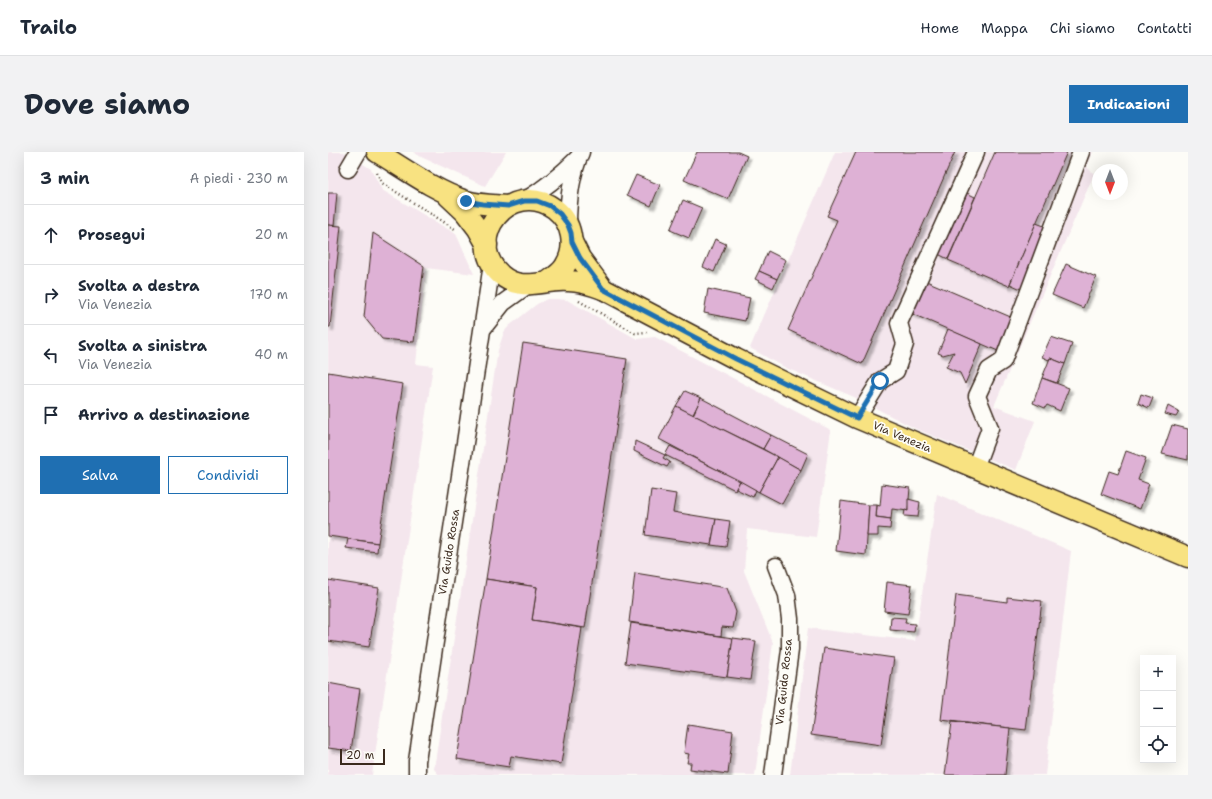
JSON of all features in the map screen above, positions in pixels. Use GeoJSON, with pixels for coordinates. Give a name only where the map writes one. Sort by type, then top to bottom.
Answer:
{"type":"FeatureCollection","features":[{"type":"Feature","properties":{"kind":"main road","name":"Via Venezia"},"geometry":{"type":"LineString","coordinates":[[364,152],[445,193],[466,201],[483,204],[537,201],[550,206],[560,214],[580,258],[603,289]]}},
{"type":"Feature","properties":{"kind":"main road","name":"Via Venezia"},"geometry":{"type":"LineString","coordinates":[[445,193],[465,212],[478,229],[487,245]]}},
{"type":"Feature","properties":{"kind":"main road","name":"Via Venezia"},"geometry":{"type":"LineString","coordinates":[[516,203],[499,213],[492,222],[488,233],[487,245],[488,255],[492,264],[502,275],[514,282],[537,284],[567,281],[584,283],[603,289],[736,359],[857,418],[1188,557]]}},
{"type":"Feature","properties":{"kind":"main road"},"geometry":{"type":"LineString","coordinates":[[537,284],[557,275],[565,266],[570,254],[570,234]]}},
{"type":"Feature","properties":{"kind":"street"},"geometry":{"type":"LineString","coordinates":[[348,169],[364,152]]}},
{"type":"Feature","properties":{"kind":"street"},"geometry":{"type":"LineString","coordinates":[[857,418],[880,381],[896,370],[906,344],[900,323],[976,152]]}},
{"type":"Feature","properties":{"kind":"street"},"geometry":{"type":"LineString","coordinates":[[976,468],[990,428],[977,396],[989,370],[1003,361],[1081,152]]}},
{"type":"Feature","properties":{"kind":"street"},"geometry":{"type":"LineString","coordinates":[[516,203],[543,189],[558,178],[579,155]]}},
{"type":"Feature","properties":{"kind":"street"},"geometry":{"type":"LineString","coordinates":[[570,234],[568,199],[579,155]]}},
{"type":"Feature","properties":{"kind":"street","name":"Via Guido Rossa"},"geometry":{"type":"LineString","coordinates":[[417,775],[417,760],[492,264]]}},
{"type":"Feature","properties":{"kind":"street","name":"Via Guido Rossa"},"geometry":{"type":"LineString","coordinates":[[483,329],[503,303],[537,284]]}},
{"type":"Feature","properties":{"kind":"street","name":"Via Guido Rossa"},"geometry":{"type":"LineString","coordinates":[[773,775],[790,650],[790,619],[787,596],[776,566]]}},
{"type":"Feature","properties":{"kind":"path"},"geometry":{"type":"LineString","coordinates":[[364,152],[372,163],[382,183],[460,232]]}},
{"type":"Feature","properties":{"kind":"shaded area"},"geometry":{"type":"Polygon","coordinates":[[[328,152],[344,152],[371,169],[382,190],[456,234],[474,274],[426,268],[416,364],[433,366],[372,775],[328,775],[328,152]]]}},
{"type":"Feature","properties":{"kind":"shaded area"},"geometry":{"type":"Polygon","coordinates":[[[413,152],[506,152],[485,186],[413,152]]]}},
{"type":"Feature","properties":{"kind":"shaded area"},"geometry":{"type":"Polygon","coordinates":[[[835,152],[1093,152],[1087,167],[1092,172],[1092,179],[994,406],[1035,421],[1016,470],[916,429],[854,397],[786,368],[750,348],[835,152]]]}},
{"type":"Feature","properties":{"kind":"shaded area"},"geometry":{"type":"Polygon","coordinates":[[[547,299],[567,300],[637,339],[655,337],[831,430],[816,537],[747,529],[744,571],[773,643],[755,775],[439,775],[434,769],[498,350],[504,332],[509,326],[537,304],[547,299]]]}},
{"type":"Feature","properties":{"kind":"shaded area"},"geometry":{"type":"Polygon","coordinates":[[[937,494],[1071,551],[1045,775],[790,775],[808,628],[915,641],[937,494]]]}},
{"type":"Feature","properties":{"kind":"building"},"geometry":{"type":"Polygon","coordinates":[[[697,152],[738,152],[747,156],[728,199],[684,180],[697,152]]]}},
{"type":"Feature","properties":{"kind":"building"},"geometry":{"type":"Polygon","coordinates":[[[856,152],[955,152],[862,364],[788,330],[837,220],[827,216],[856,152]]]}},
{"type":"Feature","properties":{"kind":"building"},"geometry":{"type":"Polygon","coordinates":[[[995,152],[1067,152],[1009,286],[948,260],[995,152]]]}},
{"type":"Feature","properties":{"kind":"building"},"geometry":{"type":"Polygon","coordinates":[[[636,175],[660,185],[651,206],[627,195],[636,175]]]}},
{"type":"Feature","properties":{"kind":"building"},"geometry":{"type":"Polygon","coordinates":[[[965,192],[975,197],[948,259],[938,254],[965,192]]]}},
{"type":"Feature","properties":{"kind":"building"},"geometry":{"type":"Polygon","coordinates":[[[328,193],[337,193],[334,226],[328,225],[328,193]]]}},
{"type":"Feature","properties":{"kind":"building"},"geometry":{"type":"Polygon","coordinates":[[[683,200],[702,208],[689,238],[670,230],[683,200]]]}},
{"type":"Feature","properties":{"kind":"building"},"geometry":{"type":"Polygon","coordinates":[[[1036,223],[1047,227],[1021,289],[1010,284],[1036,223]]]}},
{"type":"Feature","properties":{"kind":"building"},"geometry":{"type":"Polygon","coordinates":[[[328,225],[341,226],[330,327],[328,327],[328,225]]]}},
{"type":"Feature","properties":{"kind":"building"},"geometry":{"type":"Polygon","coordinates":[[[373,233],[424,266],[414,342],[382,339],[364,317],[373,233]]]}},
{"type":"Feature","properties":{"kind":"building"},"geometry":{"type":"Polygon","coordinates":[[[715,239],[726,244],[714,272],[703,267],[715,239]]]}},
{"type":"Feature","properties":{"kind":"building"},"geometry":{"type":"Polygon","coordinates":[[[768,251],[786,260],[777,279],[759,271],[768,251]]]}},
{"type":"Feature","properties":{"kind":"building"},"geometry":{"type":"Polygon","coordinates":[[[1066,264],[1096,277],[1083,308],[1052,295],[1066,264]]]}},
{"type":"Feature","properties":{"kind":"building"},"geometry":{"type":"Polygon","coordinates":[[[759,271],[777,279],[773,288],[755,279],[759,271]]]}},
{"type":"Feature","properties":{"kind":"building"},"geometry":{"type":"Polygon","coordinates":[[[924,280],[1013,318],[998,351],[910,313],[924,280]]]}},
{"type":"Feature","properties":{"kind":"building"},"geometry":{"type":"Polygon","coordinates":[[[708,289],[750,298],[745,321],[704,313],[708,289]]]}},
{"type":"Feature","properties":{"kind":"building"},"geometry":{"type":"Polygon","coordinates":[[[948,329],[982,344],[965,384],[960,373],[946,367],[954,352],[943,355],[938,353],[948,329]]]}},
{"type":"Feature","properties":{"kind":"building"},"geometry":{"type":"Polygon","coordinates":[[[1051,337],[1072,344],[1065,364],[1050,358],[1049,360],[1042,357],[1051,337]]]}},
{"type":"Feature","properties":{"kind":"building"},"geometry":{"type":"Polygon","coordinates":[[[523,343],[627,359],[585,628],[532,620],[537,587],[486,579],[523,343]]]}},
{"type":"Feature","properties":{"kind":"building"},"geometry":{"type":"Polygon","coordinates":[[[1050,358],[1065,364],[1057,383],[1042,378],[1050,358]]]}},
{"type":"Feature","properties":{"kind":"building"},"geometry":{"type":"Polygon","coordinates":[[[328,372],[403,384],[378,543],[328,536],[328,372]]]}},
{"type":"Feature","properties":{"kind":"building"},"geometry":{"type":"Polygon","coordinates":[[[1042,378],[1069,388],[1060,411],[1047,405],[1045,408],[1033,403],[1042,378]]]}},
{"type":"Feature","properties":{"kind":"building"},"geometry":{"type":"Polygon","coordinates":[[[685,391],[701,398],[693,415],[676,406],[685,391]]]}},
{"type":"Feature","properties":{"kind":"building"},"geometry":{"type":"Polygon","coordinates":[[[1141,394],[1153,398],[1149,408],[1138,403],[1141,394]]]}},
{"type":"Feature","properties":{"kind":"building"},"geometry":{"type":"Polygon","coordinates":[[[701,398],[771,435],[763,449],[693,415],[701,398]]]}},
{"type":"Feature","properties":{"kind":"building"},"geometry":{"type":"Polygon","coordinates":[[[676,406],[778,457],[759,492],[659,439],[676,406]]]}},
{"type":"Feature","properties":{"kind":"building"},"geometry":{"type":"Polygon","coordinates":[[[1168,406],[1179,412],[1176,417],[1165,414],[1168,406]]]}},
{"type":"Feature","properties":{"kind":"building"},"geometry":{"type":"Polygon","coordinates":[[[1172,425],[1188,429],[1188,460],[1162,454],[1172,425]]]}},
{"type":"Feature","properties":{"kind":"building"},"geometry":{"type":"Polygon","coordinates":[[[771,435],[808,454],[801,470],[763,449],[771,435]]]}},
{"type":"Feature","properties":{"kind":"building"},"geometry":{"type":"Polygon","coordinates":[[[635,441],[665,455],[663,458],[670,462],[667,467],[634,451],[635,441]]]}},
{"type":"Feature","properties":{"kind":"building"},"geometry":{"type":"Polygon","coordinates":[[[670,446],[740,481],[735,490],[665,455],[670,446]]]}},
{"type":"Feature","properties":{"kind":"building"},"geometry":{"type":"Polygon","coordinates":[[[1126,451],[1146,458],[1138,480],[1149,484],[1140,509],[1101,494],[1109,471],[1118,474],[1126,451]]]}},
{"type":"Feature","properties":{"kind":"building"},"geometry":{"type":"Polygon","coordinates":[[[778,457],[801,470],[782,504],[759,492],[778,457]]]}},
{"type":"Feature","properties":{"kind":"building"},"geometry":{"type":"Polygon","coordinates":[[[740,481],[756,490],[753,497],[736,489],[740,481]]]}},
{"type":"Feature","properties":{"kind":"building"},"geometry":{"type":"Polygon","coordinates":[[[882,484],[910,488],[908,511],[892,509],[891,519],[876,517],[877,505],[880,506],[882,484]]]}},
{"type":"Feature","properties":{"kind":"building"},"geometry":{"type":"Polygon","coordinates":[[[651,490],[676,494],[673,512],[716,519],[711,545],[645,535],[651,490]]]}},
{"type":"Feature","properties":{"kind":"building"},"geometry":{"type":"Polygon","coordinates":[[[908,499],[920,502],[918,517],[904,516],[905,510],[908,511],[908,499]]]}},
{"type":"Feature","properties":{"kind":"building"},"geometry":{"type":"Polygon","coordinates":[[[841,501],[869,505],[866,555],[836,551],[841,501]]]}},
{"type":"Feature","properties":{"kind":"building"},"geometry":{"type":"Polygon","coordinates":[[[869,505],[877,505],[876,517],[891,519],[890,529],[878,528],[878,536],[867,536],[869,505]]]}},
{"type":"Feature","properties":{"kind":"building"},"geometry":{"type":"Polygon","coordinates":[[[716,519],[730,521],[726,547],[711,545],[716,519]]]}},
{"type":"Feature","properties":{"kind":"building"},"geometry":{"type":"Polygon","coordinates":[[[348,539],[378,543],[377,552],[346,548],[348,539]]]}},
{"type":"Feature","properties":{"kind":"building"},"geometry":{"type":"Polygon","coordinates":[[[635,573],[727,588],[736,612],[733,628],[722,627],[721,636],[629,622],[635,573]]]}},
{"type":"Feature","properties":{"kind":"building"},"geometry":{"type":"Polygon","coordinates":[[[486,579],[537,587],[532,620],[582,628],[561,764],[511,756],[509,767],[457,759],[486,579]]]}},
{"type":"Feature","properties":{"kind":"building"},"geometry":{"type":"Polygon","coordinates":[[[328,580],[379,588],[369,647],[328,641],[328,580]]]}},
{"type":"Feature","properties":{"kind":"building"},"geometry":{"type":"Polygon","coordinates":[[[887,582],[912,585],[908,614],[884,611],[887,582]]]}},
{"type":"Feature","properties":{"kind":"building"},"geometry":{"type":"Polygon","coordinates":[[[956,595],[1007,602],[1007,597],[1042,601],[1026,730],[941,720],[956,595]]]}},
{"type":"Feature","properties":{"kind":"building"},"geometry":{"type":"Polygon","coordinates":[[[891,617],[906,618],[905,623],[915,624],[914,632],[890,630],[891,617]]]}},
{"type":"Feature","properties":{"kind":"building"},"geometry":{"type":"Polygon","coordinates":[[[631,623],[733,638],[727,677],[625,663],[631,623]]]}},
{"type":"Feature","properties":{"kind":"building"},"geometry":{"type":"Polygon","coordinates":[[[733,638],[756,641],[750,680],[727,677],[733,638]]]}},
{"type":"Feature","properties":{"kind":"building"},"geometry":{"type":"Polygon","coordinates":[[[824,648],[894,658],[881,745],[811,735],[824,648]]]}},
{"type":"Feature","properties":{"kind":"building"},"geometry":{"type":"Polygon","coordinates":[[[328,683],[360,689],[351,751],[328,748],[328,683]]]}},
{"type":"Feature","properties":{"kind":"building"},"geometry":{"type":"Polygon","coordinates":[[[952,722],[1010,728],[1005,775],[945,775],[952,722]]]}},
{"type":"Feature","properties":{"kind":"building"},"geometry":{"type":"Polygon","coordinates":[[[688,724],[733,731],[728,774],[690,769],[691,763],[687,763],[689,754],[684,753],[688,724]]]}},
{"type":"Feature","properties":{"kind":"route"},"geometry":{"type":"LineString","coordinates":[[466,201],[508,206],[516,202],[537,201],[550,206],[560,214],[568,225],[572,242],[580,258],[603,289],[663,322],[857,418],[880,381]]}}]}
